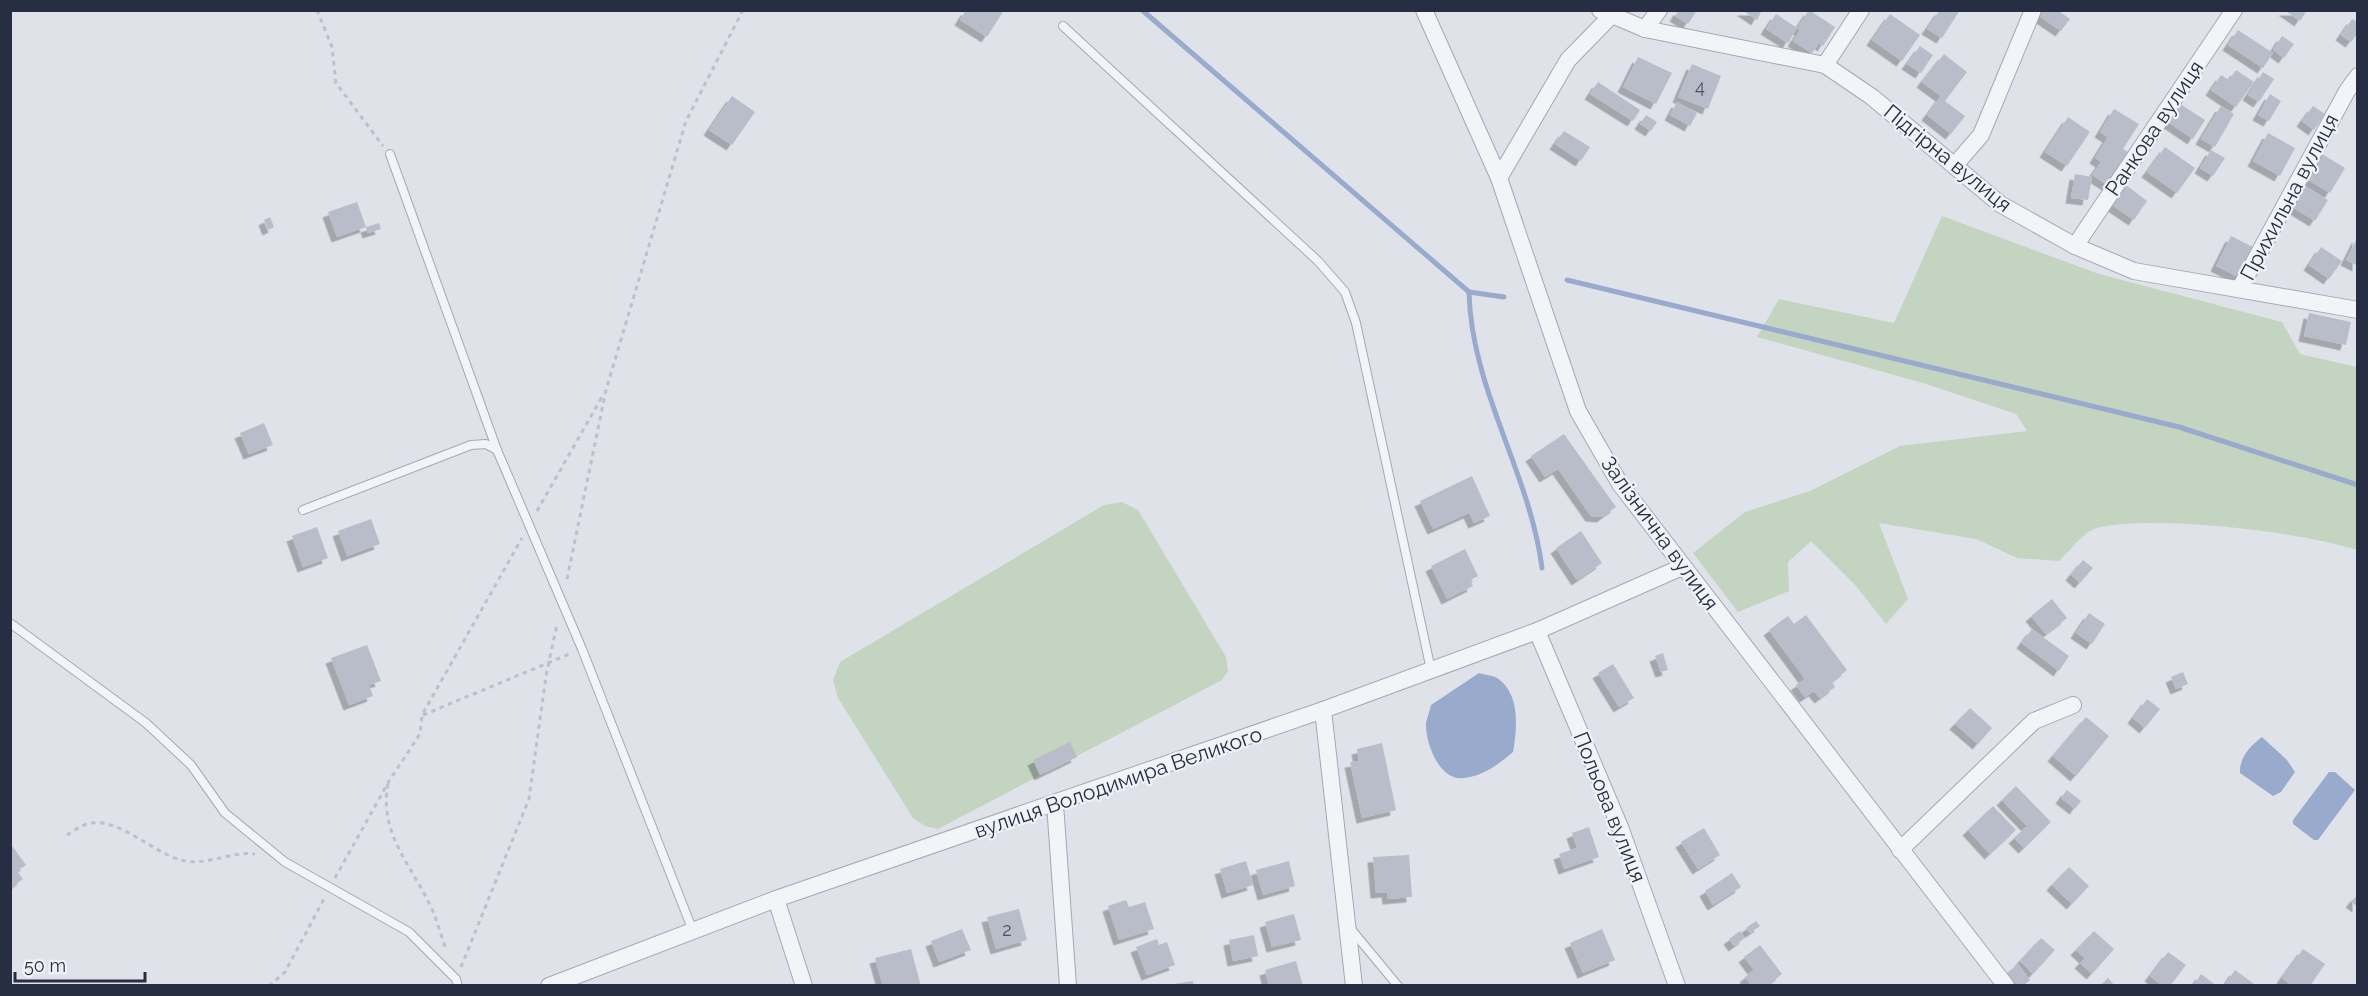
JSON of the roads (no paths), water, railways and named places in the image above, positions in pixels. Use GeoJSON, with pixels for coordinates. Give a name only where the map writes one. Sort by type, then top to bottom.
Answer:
{"type":"FeatureCollection","features":[{"type":"Feature","properties":{"kind":"street","name":"Залізнична вулиця"},"geometry":{"type":"LineString","coordinates":[[1424,10],[1499,178],[1578,411],[1620,484],[2006,986]]}},
{"type":"Feature","properties":{"kind":"street"},"geometry":{"type":"LineString","coordinates":[[1645,28],[1659,10]]}},
{"type":"Feature","properties":{"kind":"street"},"geometry":{"type":"LineString","coordinates":[[1825,65],[1861,10]]}},
{"type":"Feature","properties":{"kind":"street"},"geometry":{"type":"LineString","coordinates":[[1955,165],[1981,135],[2032,10]]}},
{"type":"Feature","properties":{"kind":"street","name":"Ранкова вулиця"},"geometry":{"type":"LineString","coordinates":[[2075,246],[2234,10]]}},
{"type":"Feature","properties":{"kind":"street","name":"Підгірна вулиця"},"geometry":{"type":"LineString","coordinates":[[1499,178],[1568,60],[1605,14],[1645,28],[1825,65],[1872,97],[2000,204],[2075,246],[2134,271],[2358,310]]}},
{"type":"Feature","properties":{"kind":"street","name":"Прихильна вулиця"},"geometry":{"type":"LineString","coordinates":[[2241,288],[2347,91],[2358,75]]}},
{"type":"Feature","properties":{"kind":"street","name":"вулиця Володимира Великого"},"geometry":{"type":"LineString","coordinates":[[549,986],[776,899],[1323,710],[1537,631],[1682,567]]}},
{"type":"Feature","properties":{"kind":"street","name":"Польова вулиця"},"geometry":{"type":"LineString","coordinates":[[1537,631],[1620,827],[1677,986]]}},
{"type":"Feature","properties":{"kind":"street"},"geometry":{"type":"LineString","coordinates":[[1900,850],[2034,721],[2073,705]]}},
{"type":"Feature","properties":{"kind":"street"},"geometry":{"type":"LineString","coordinates":[[1323,710],[1354,986]]}},
{"type":"Feature","properties":{"kind":"street"},"geometry":{"type":"LineString","coordinates":[[1055,804],[1068,986]]}},
{"type":"Feature","properties":{"kind":"street"},"geometry":{"type":"LineString","coordinates":[[776,899],[804,986]]}},
{"type":"Feature","properties":{"kind":"lane"},"geometry":{"type":"LineString","coordinates":[[1063,26],[1318,261],[1345,292],[1356,323],[1431,670]]}},
{"type":"Feature","properties":{"kind":"lane"},"geometry":{"type":"LineString","coordinates":[[390,154],[497,450],[582,649],[693,931]]}},
{"type":"Feature","properties":{"kind":"lane"},"geometry":{"type":"LineString","coordinates":[[303,510],[471,445],[486,444],[497,450]]}},
{"type":"Feature","properties":{"kind":"lane"},"geometry":{"type":"LineString","coordinates":[[10,623],[146,723],[191,765],[225,813],[285,862],[409,932],[457,982]]}},
{"type":"Feature","properties":{"kind":"lane"},"geometry":{"type":"LineString","coordinates":[[1347,924],[1398,986]]}},
{"type":"Feature","properties":{"kind":"water"},"geometry":{"type":"Polygon","coordinates":[[[1479,673],[1497,678],[1505,685],[1514,702],[1516,733],[1513,752],[1484,772],[1471,777],[1455,778],[1441,768],[1436,760],[1428,741],[1426,721],[1431,705],[1479,673]]]}},
{"type":"Feature","properties":{"kind":"water"},"geometry":{"type":"Polygon","coordinates":[[[2262,737],[2287,760],[2295,772],[2281,792],[2273,796],[2240,773],[2241,762],[2246,753],[2262,737]]]}},
{"type":"Feature","properties":{"kind":"water"},"geometry":{"type":"Polygon","coordinates":[[[2329,772],[2335,772],[2355,790],[2318,840],[2314,840],[2293,824],[2293,820],[2329,772]]]}},
{"type":"Feature","properties":{"kind":"waterway"},"geometry":{"type":"LineString","coordinates":[[1142,10],[1469,292],[1504,297]]}},
{"type":"Feature","properties":{"kind":"waterway"},"geometry":{"type":"LineString","coordinates":[[1567,280],[2179,427],[2358,485]]}},
{"type":"Feature","properties":{"kind":"waterway"},"geometry":{"type":"LineString","coordinates":[[1469,292],[1472,328],[1480,363],[1526,498],[1536,533],[1542,568]]}}]}
